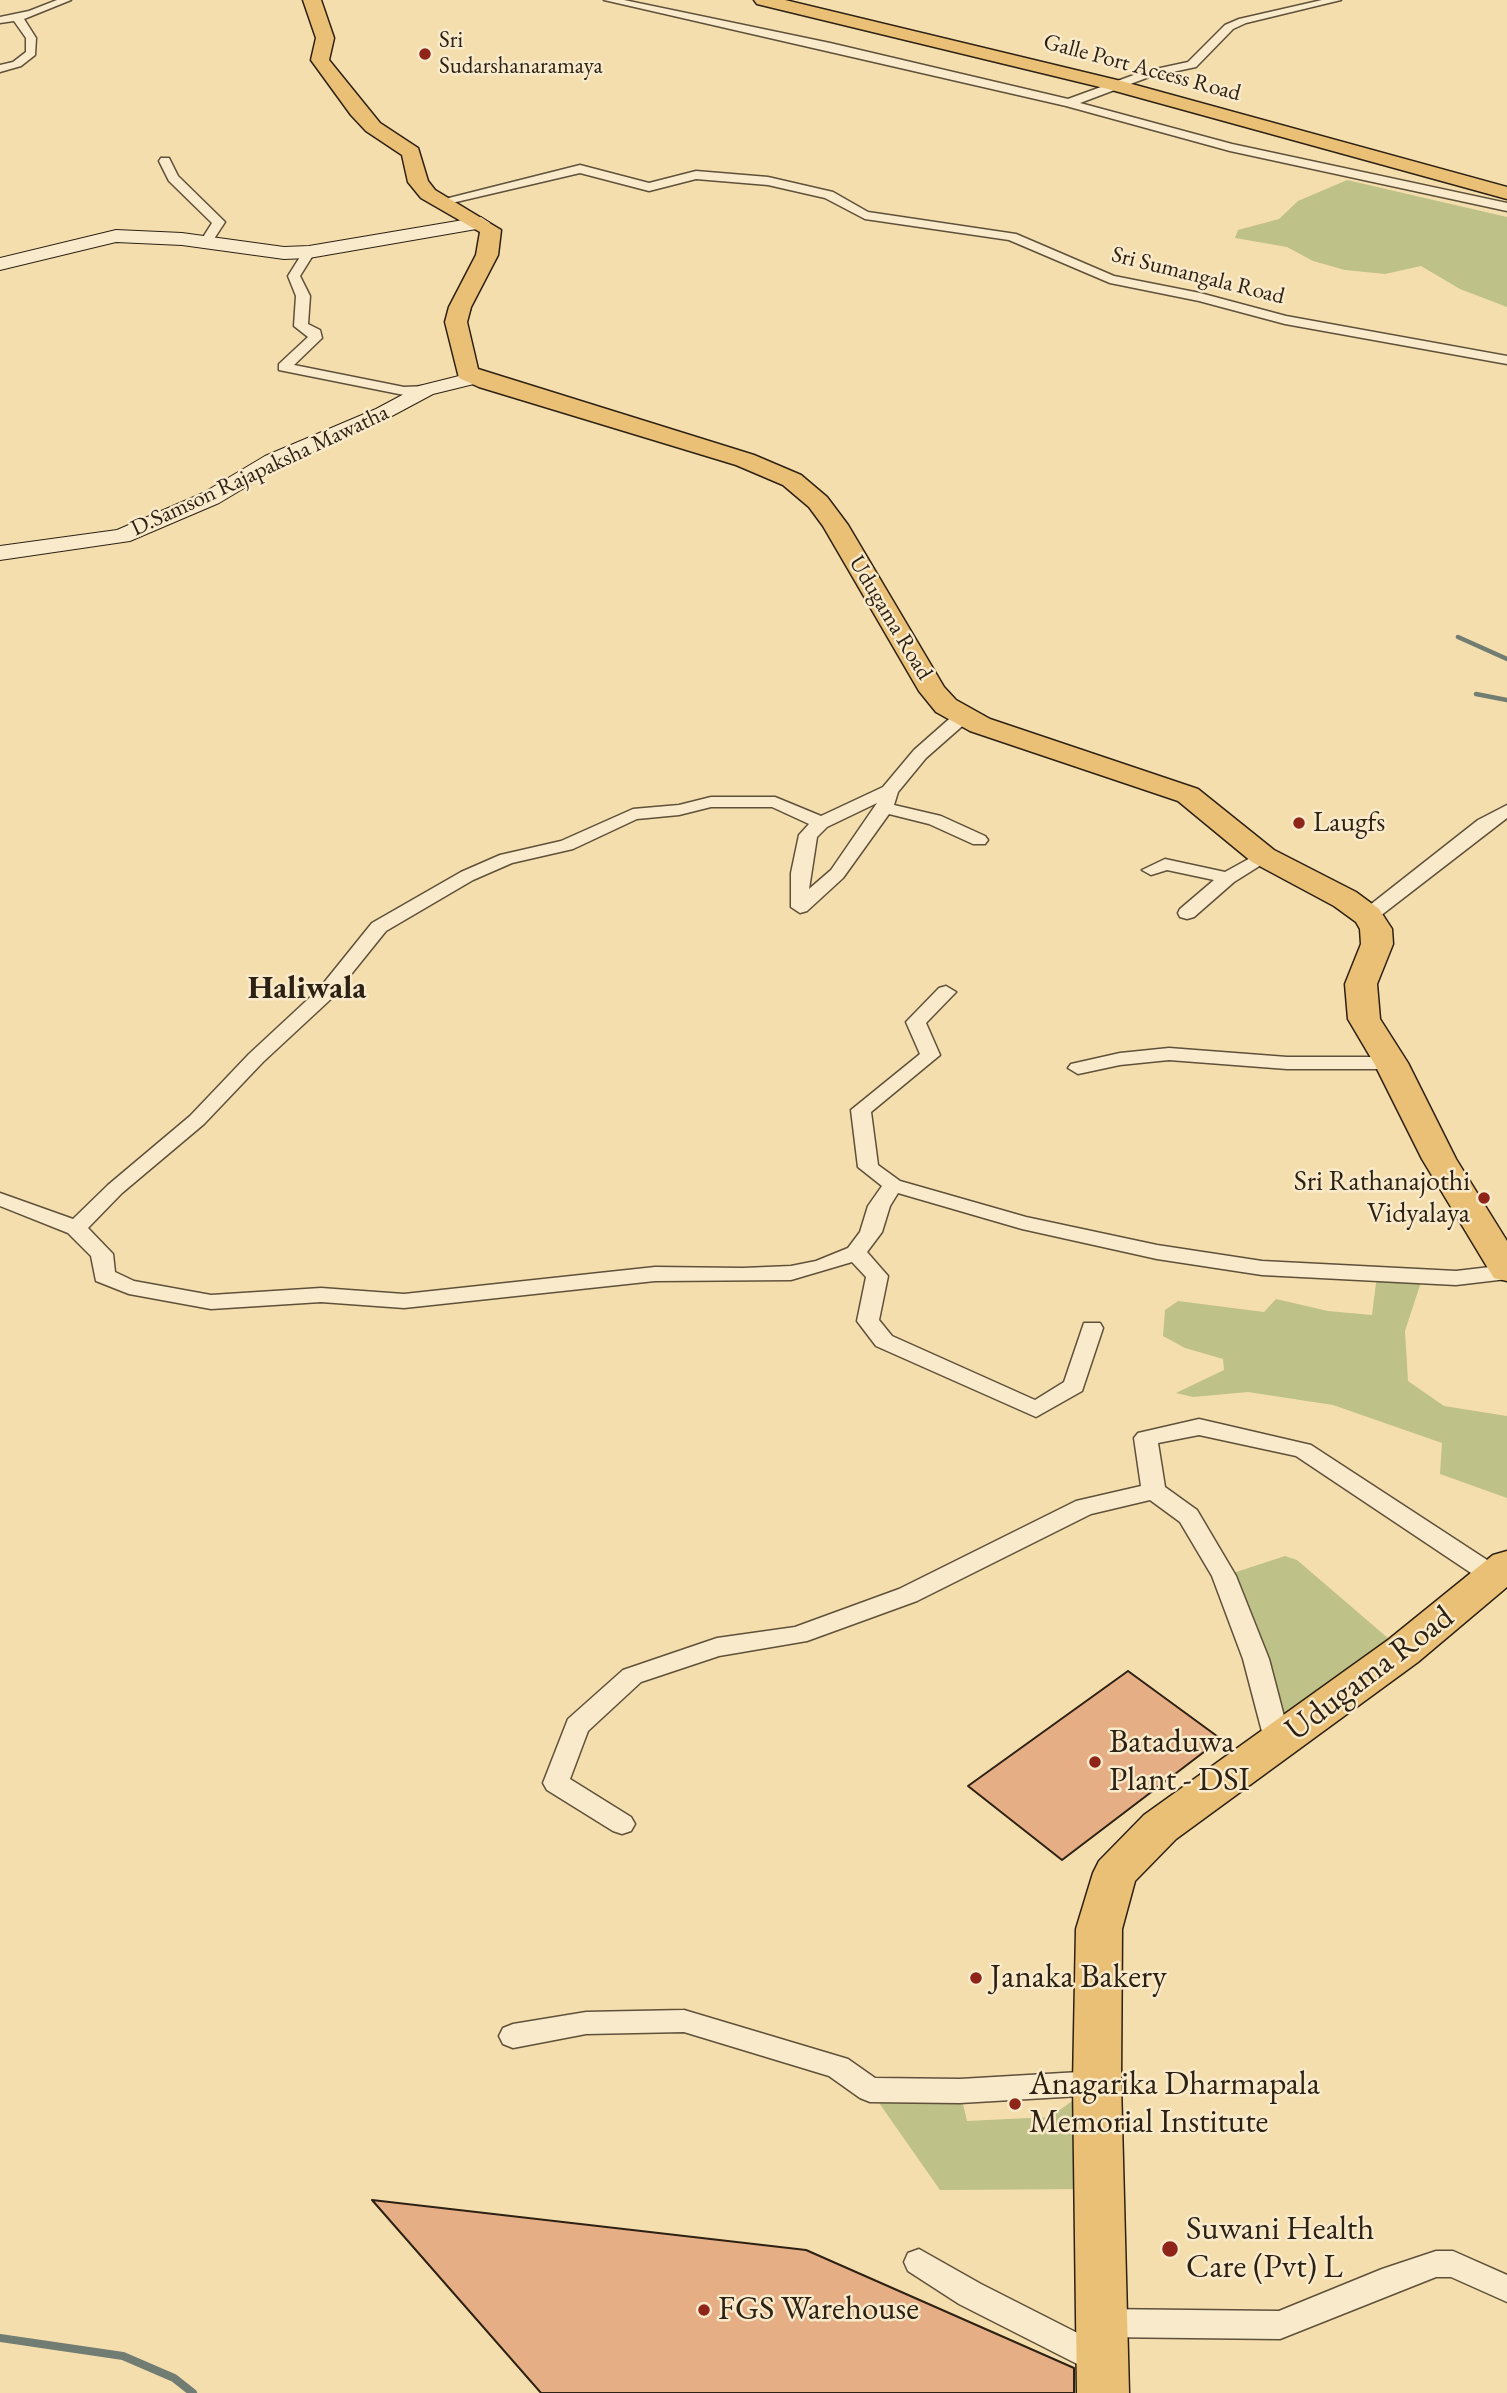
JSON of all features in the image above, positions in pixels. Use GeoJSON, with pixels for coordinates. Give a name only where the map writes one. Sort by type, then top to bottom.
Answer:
{"type":"FeatureCollection","features":[{"type":"Feature","properties":{"kind":"main road"},"geometry":{"type":"LineString","coordinates":[[312,0],[325,38],[320,60],[373,127],[411,152],[418,182],[439,202],[491,230],[487,255],[460,307],[456,323],[463,363],[467,373],[475,377]]}},
{"type":"Feature","properties":{"kind":"main road","name":"Galle Port Access Road"},"geometry":{"type":"LineString","coordinates":[[763,0],[1114,85],[1507,193]]}},
{"type":"Feature","properties":{"kind":"main road"},"geometry":{"type":"LineString","coordinates":[[0,264],[116,236],[206,242],[284,253],[309,252],[481,223]]}},
{"type":"Feature","properties":{"kind":"main road","name":"D.Samson Rajapaksha Mawatha"},"geometry":{"type":"LineString","coordinates":[[0,552],[35,545],[99,542],[146,527],[211,498],[273,461],[383,413],[426,390],[475,377]]}},
{"type":"Feature","properties":{"kind":"main road","name":"Udugama Road"},"geometry":{"type":"LineString","coordinates":[[475,377],[745,460],[775,471],[804,488],[835,525],[933,691],[962,717],[1188,795],[1263,856],[1345,899],[1368,916]]}},
{"type":"Feature","properties":{"kind":"main road"},"geometry":{"type":"LineString","coordinates":[[1368,916],[1376,929],[1377,944],[1361,984],[1367,1026],[1391,1063],[1439,1159],[1507,1271]]}},
{"type":"Feature","properties":{"kind":"main road","name":"Udugama Road"},"geometry":{"type":"LineString","coordinates":[[1102,2359],[1097,2083],[1099,1929],[1115,1873],[1160,1827],[1431,1630],[1501,1571]]}},
{"type":"Feature","properties":{"kind":"street"},"geometry":{"type":"LineString","coordinates":[[0,20],[17,18],[66,0]]}},
{"type":"Feature","properties":{"kind":"street"},"geometry":{"type":"LineString","coordinates":[[609,0],[830,46],[1069,103],[1230,147],[1507,207]]}},
{"type":"Feature","properties":{"kind":"street"},"geometry":{"type":"LineString","coordinates":[[1303,0],[1318,2]]}},
{"type":"Feature","properties":{"kind":"street"},"geometry":{"type":"LineString","coordinates":[[1069,103],[1146,74],[1192,65],[1228,26],[1318,2],[1336,0]]}},
{"type":"Feature","properties":{"kind":"street"},"geometry":{"type":"LineString","coordinates":[[0,69],[17,64],[31,53],[32,38],[17,18]]}},
{"type":"Feature","properties":{"kind":"street"},"geometry":{"type":"LineString","coordinates":[[165,161],[173,178],[219,222],[206,242]]}},
{"type":"Feature","properties":{"kind":"street","name":"Sri Sumangala Road"},"geometry":{"type":"LineString","coordinates":[[439,202],[580,169],[649,187],[696,174],[768,181],[829,195],[865,215],[1012,237],[1110,279],[1200,297],[1285,320],[1507,360]]}},
{"type":"Feature","properties":{"kind":"street"},"geometry":{"type":"LineString","coordinates":[[309,252],[294,276],[303,296],[302,326],[315,333],[315,338],[284,367],[404,391],[426,390]]}},
{"type":"Feature","properties":{"kind":"street"},"geometry":{"type":"LineString","coordinates":[[962,717],[920,754],[887,800],[838,874],[800,907],[800,873],[808,835],[821,823],[887,800],[979,840]]}},
{"type":"Feature","properties":{"kind":"street"},"geometry":{"type":"LineString","coordinates":[[76,1227],[115,1189],[197,1120],[256,1058],[325,994],[379,927],[467,876],[506,859],[567,845],[633,814],[679,810],[711,802],[775,802],[821,823]]}},
{"type":"Feature","properties":{"kind":"street"},"geometry":{"type":"LineString","coordinates":[[1368,916],[1484,824],[1507,810]]}},
{"type":"Feature","properties":{"kind":"street"},"geometry":{"type":"LineString","coordinates":[[1187,913],[1228,878],[1263,856]]}},
{"type":"Feature","properties":{"kind":"street"},"geometry":{"type":"LineString","coordinates":[[1151,870],[1165,864],[1228,878]]}},
{"type":"Feature","properties":{"kind":"street"},"geometry":{"type":"LineString","coordinates":[[946,992],[916,1022],[930,1055],[861,1110],[868,1167],[893,1185],[1022,1223],[1157,1252],[1262,1268],[1456,1278],[1507,1271]]}},
{"type":"Feature","properties":{"kind":"street"},"geometry":{"type":"LineString","coordinates":[[1078,1069],[1120,1059],[1169,1054],[1287,1063],[1391,1063]]}},
{"type":"Feature","properties":{"kind":"street"},"geometry":{"type":"LineString","coordinates":[[0,1199],[76,1227],[102,1254],[104,1276],[129,1287],[211,1302],[321,1295],[404,1301],[655,1274],[791,1273],[822,1266],[856,1253],[872,1232],[878,1206],[893,1185]]}},
{"type":"Feature","properties":{"kind":"street"},"geometry":{"type":"LineString","coordinates":[[856,1253],[877,1276],[868,1321],[884,1341],[1036,1410],[1074,1385],[1092,1328]]}},
{"type":"Feature","properties":{"kind":"street"},"geometry":{"type":"LineString","coordinates":[[1278,1743],[1256,1659],[1224,1576],[1189,1516],[1154,1491],[1146,1438],[1199,1427],[1303,1450],[1501,1571]]}},
{"type":"Feature","properties":{"kind":"street"},"geometry":{"type":"LineString","coordinates":[[622,1824],[556,1783],[577,1726],[632,1676],[717,1647],[798,1635],[908,1595],[1084,1507],[1154,1491]]}},
{"type":"Feature","properties":{"kind":"street"},"geometry":{"type":"LineString","coordinates":[[513,2036],[586,2023],[684,2021],[838,2067],[870,2090],[960,2091],[1097,2083]]}},
{"type":"Feature","properties":{"kind":"street"},"geometry":{"type":"LineString","coordinates":[[919,2262],[970,2294],[1102,2359],[1280,2325],[1392,2278],[1436,2264],[1453,2264],[1507,2289]]}},
{"type":"Feature","properties":{"kind":"green space"},"geometry":{"type":"Polygon","coordinates":[[[1347,180],[1507,217],[1507,307],[1460,289],[1421,266],[1385,274],[1345,270],[1313,261],[1287,247],[1235,238],[1238,230],[1279,219],[1298,201],[1347,180]]]}},
{"type":"Feature","properties":{"kind":"green space"},"geometry":{"type":"Polygon","coordinates":[[[1377,1275],[1423,1276],[1405,1331],[1408,1381],[1444,1406],[1507,1416],[1507,1498],[1440,1474],[1442,1443],[1333,1405],[1248,1392],[1193,1397],[1176,1393],[1224,1370],[1223,1359],[1185,1348],[1163,1336],[1165,1310],[1178,1301],[1264,1312],[1276,1299],[1328,1311],[1372,1315],[1377,1275]]]}},
{"type":"Feature","properties":{"kind":"green space"},"geometry":{"type":"Polygon","coordinates":[[[1285,1556],[1297,1560],[1403,1651],[1278,1743],[1224,1576],[1285,1556]]]}},
{"type":"Feature","properties":{"kind":"green space"},"geometry":{"type":"Polygon","coordinates":[[[1097,2083],[1098,2189],[940,2190],[870,2090],[960,2091],[967,2121],[1050,2117],[1097,2083]]]}},
{"type":"Feature","properties":{"kind":"building","name":"Bataduwa Plant - DSI"},"geometry":{"type":"Polygon","coordinates":[[[1128,1671],[1221,1739],[1062,1860],[968,1786],[1128,1671]]]}},
{"type":"Feature","properties":{"kind":"building","name":"FGS Warehouse"},"geometry":{"type":"Polygon","coordinates":[[[372,2200],[806,2250],[1074,2368],[1074,2393],[541,2393],[372,2200]]]}},
{"type":"Feature","properties":{"kind":"waterway"},"geometry":{"type":"LineString","coordinates":[[1458,637],[1507,659]]}},
{"type":"Feature","properties":{"kind":"waterway"},"geometry":{"type":"LineString","coordinates":[[1476,694],[1507,700]]}},
{"type":"Feature","properties":{"kind":"waterway"},"geometry":{"type":"LineString","coordinates":[[0,2338],[123,2356],[174,2378],[193,2393]]}},
{"type":"Feature","properties":{"kind":"place","name":"Sri Sudarshanaramaya"},"geometry":{"type":"Point","coordinates":[425,54]}},
{"type":"Feature","properties":{"kind":"place","name":"Laugfs"},"geometry":{"type":"Point","coordinates":[1299,823]}},
{"type":"Feature","properties":{"kind":"place","name":"Sri Rathanajothi Vidyalaya"},"geometry":{"type":"Point","coordinates":[1484,1198]}},
{"type":"Feature","properties":{"kind":"place","name":"Bataduwa Plant - DSI"},"geometry":{"type":"Point","coordinates":[1095,1762]}},
{"type":"Feature","properties":{"kind":"place","name":"Janaka Bakery"},"geometry":{"type":"Point","coordinates":[976,1978]}},
{"type":"Feature","properties":{"kind":"place","name":"Anagarika Dharmapala Memorial Institute"},"geometry":{"type":"Point","coordinates":[1015,2104]}},
{"type":"Feature","properties":{"kind":"place","name":"Suwani Health Care (Pvt) L"},"geometry":{"type":"Point","coordinates":[1170,2249]}},
{"type":"Feature","properties":{"kind":"place","name":"FGS Warehouse"},"geometry":{"type":"Point","coordinates":[704,2310]}},
{"type":"Feature","properties":{"kind":"district","name":"Haliwala"},"geometry":{"type":"Point","coordinates":[307,989]}}]}
